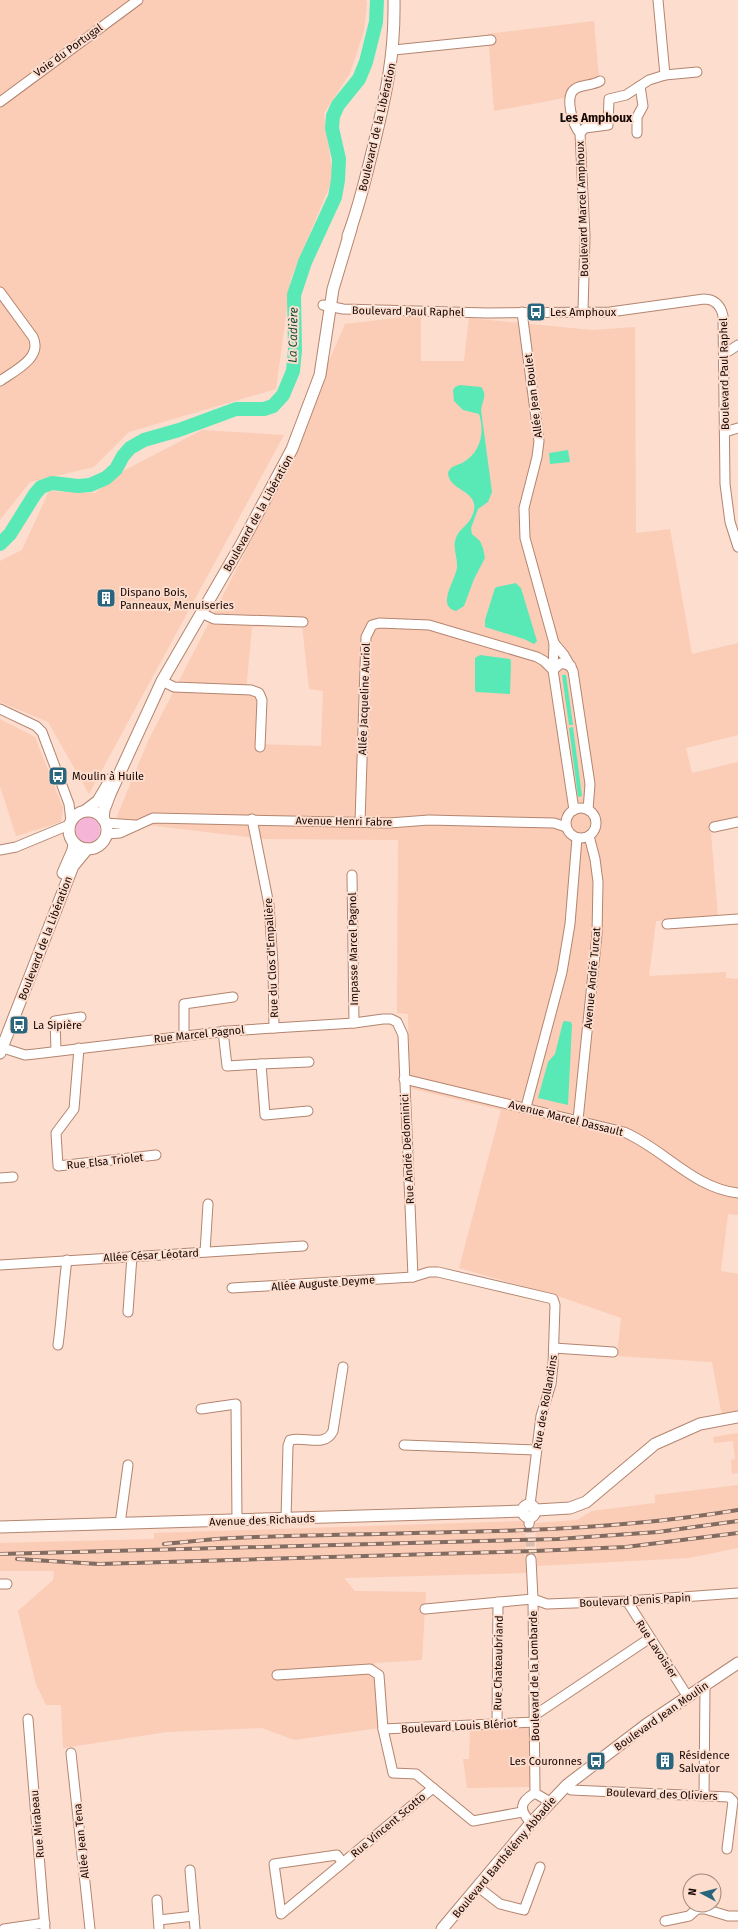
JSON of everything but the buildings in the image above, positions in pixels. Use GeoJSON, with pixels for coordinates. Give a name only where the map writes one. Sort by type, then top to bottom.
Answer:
{"type":"FeatureCollection","features":[{"type":"Feature","properties":{"kind":"street","name":"Voie du Portugal"},"geometry":{"type":"LineString","coordinates":[[0,102],[138,0]]}},
{"type":"Feature","properties":{"kind":"street","name":"Boulevard de la Libération"},"geometry":{"type":"LineString","coordinates":[[1,1050],[73,866],[88,849],[93,849],[102,843],[105,825],[104,810],[162,681],[256,517],[292,449],[320,375],[326,306],[333,289],[364,187],[386,95],[394,50],[394,0]]}},
{"type":"Feature","properties":{"kind":"street"},"geometry":{"type":"LineString","coordinates":[[658,0],[665,75]]}},
{"type":"Feature","properties":{"kind":"street"},"geometry":{"type":"LineString","coordinates":[[394,50],[491,40]]}},
{"type":"Feature","properties":{"kind":"street","name":"Boulevard Marcel Amphoux"},"geometry":{"type":"LineString","coordinates":[[583,312],[585,236],[580,133],[585,128],[608,125],[609,99],[626,95],[649,80],[665,75],[697,72]]}},
{"type":"Feature","properties":{"kind":"street"},"geometry":{"type":"LineString","coordinates":[[580,133],[575,126],[570,106],[572,92],[577,88],[600,81]]}},
{"type":"Feature","properties":{"kind":"street"},"geometry":{"type":"LineString","coordinates":[[638,133],[637,117],[643,106],[640,86]]}},
{"type":"Feature","properties":{"kind":"street"},"geometry":{"type":"LineString","coordinates":[[0,292],[33,337],[36,344],[35,352],[26,362],[0,381]]}},
{"type":"Feature","properties":{"kind":"street","name":"Boulevard Paul Raphel"},"geometry":{"type":"LineString","coordinates":[[326,306],[343,309],[583,312],[617,311],[710,299],[716,303],[722,312],[724,352],[725,484],[730,522],[738,547]]}},
{"type":"Feature","properties":{"kind":"street","name":"Allée Jean Boulet"},"geometry":{"type":"LineString","coordinates":[[522,312],[539,441],[537,457],[524,508],[524,538],[554,643]]}},
{"type":"Feature","properties":{"kind":"street"},"geometry":{"type":"LineString","coordinates":[[723,341],[738,344]]}},
{"type":"Feature","properties":{"kind":"street"},"geometry":{"type":"LineString","coordinates":[[724,352],[729,351],[738,344]]}},
{"type":"Feature","properties":{"kind":"street"},"geometry":{"type":"LineString","coordinates":[[725,432],[738,428]]}},
{"type":"Feature","properties":{"kind":"street"},"geometry":{"type":"LineString","coordinates":[[201,613],[214,619],[303,622]]}},
{"type":"Feature","properties":{"kind":"street","name":"Allée Jacqueline Auriol"},"geometry":{"type":"LineString","coordinates":[[360,822],[366,637],[372,625],[379,623],[439,626],[537,657],[552,670]]}},
{"type":"Feature","properties":{"kind":"street"},"geometry":{"type":"LineString","coordinates":[[554,643],[572,666],[590,784],[588,810]]}},
{"type":"Feature","properties":{"kind":"street"},"geometry":{"type":"LineString","coordinates":[[554,643],[552,670],[574,810]]}},
{"type":"Feature","properties":{"kind":"street"},"geometry":{"type":"LineString","coordinates":[[552,670],[560,663],[572,666]]}},
{"type":"Feature","properties":{"kind":"street"},"geometry":{"type":"LineString","coordinates":[[162,681],[174,687],[251,690],[259,692],[262,700],[260,747]]}},
{"type":"Feature","properties":{"kind":"street"},"geometry":{"type":"LineString","coordinates":[[0,709],[36,726],[42,732],[69,804],[71,831],[78,847],[88,849]]}},
{"type":"Feature","properties":{"kind":"street","name":"Boulevard de la Libération"},"geometry":{"type":"LineString","coordinates":[[0,1036],[63,872],[73,850],[71,831],[83,812],[98,800],[132,746]]}},
{"type":"Feature","properties":{"kind":"street"},"geometry":{"type":"LineString","coordinates":[[69,804],[83,812],[96,813],[105,825]]}},
{"type":"Feature","properties":{"kind":"street"},"geometry":{"type":"LineString","coordinates":[[583,808],[588,810],[596,820],[595,829],[589,836],[577,838],[572,835],[566,827],[567,817],[574,810],[583,808]]}},
{"type":"Feature","properties":{"kind":"street","name":"Avenue Henri Fabre"},"geometry":{"type":"LineString","coordinates":[[554,823],[567,817]]}},
{"type":"Feature","properties":{"kind":"street","name":"Avenue Henri Fabre"},"geometry":{"type":"LineString","coordinates":[[105,825],[120,833],[153,818],[389,823],[429,820],[554,823],[566,827]]}},
{"type":"Feature","properties":{"kind":"street","name":"Rue du Clos d'Empalière"},"geometry":{"type":"LineString","coordinates":[[252,819],[269,905],[273,964],[274,1028]]}},
{"type":"Feature","properties":{"kind":"street"},"geometry":{"type":"LineString","coordinates":[[714,827],[738,822]]}},
{"type":"Feature","properties":{"kind":"street"},"geometry":{"type":"LineString","coordinates":[[0,850],[16,847],[57,830],[71,831]]}},
{"type":"Feature","properties":{"kind":"street","name":"Avenue André Turcat"},"geometry":{"type":"LineString","coordinates":[[578,1120],[597,934],[598,882],[595,859],[589,836]]}},
{"type":"Feature","properties":{"kind":"street"},"geometry":{"type":"LineString","coordinates":[[526,1107],[562,972],[570,924],[577,838]]}},
{"type":"Feature","properties":{"kind":"street","name":"Impasse Marcel Pagnol"},"geometry":{"type":"LineString","coordinates":[[352,875],[354,1023]]}},
{"type":"Feature","properties":{"kind":"street"},"geometry":{"type":"LineString","coordinates":[[667,924],[738,919]]}},
{"type":"Feature","properties":{"kind":"street"},"geometry":{"type":"LineString","coordinates":[[184,1036],[184,1004],[233,997]]}},
{"type":"Feature","properties":{"kind":"street"},"geometry":{"type":"LineString","coordinates":[[56,1050],[55,1021],[81,1017]]}},
{"type":"Feature","properties":{"kind":"street","name":"Rue Marcel Pagnol"},"geometry":{"type":"LineString","coordinates":[[1,1050],[24,1055],[223,1031],[354,1023],[388,1019],[397,1022]]}},
{"type":"Feature","properties":{"kind":"street","name":"Rue André Dedominici"},"geometry":{"type":"LineString","coordinates":[[397,1022],[403,1035],[413,1277]]}},
{"type":"Feature","properties":{"kind":"street"},"geometry":{"type":"LineString","coordinates":[[223,1031],[227,1066],[309,1062]]}},
{"type":"Feature","properties":{"kind":"street","name":"Rue Elsa Triolet"},"geometry":{"type":"LineString","coordinates":[[79,1048],[74,1109],[56,1133],[58,1166],[156,1155]]}},
{"type":"Feature","properties":{"kind":"street"},"geometry":{"type":"LineString","coordinates":[[261,1064],[264,1115],[308,1111]]}},
{"type":"Feature","properties":{"kind":"street","name":"Avenue Marcel Dassault"},"geometry":{"type":"LineString","coordinates":[[404,1079],[614,1129],[645,1142],[703,1183],[722,1190],[738,1193]]}},
{"type":"Feature","properties":{"kind":"street"},"geometry":{"type":"LineString","coordinates":[[0,1178],[14,1177]]}},
{"type":"Feature","properties":{"kind":"street"},"geometry":{"type":"LineString","coordinates":[[205,1252],[208,1204]]}},
{"type":"Feature","properties":{"kind":"street","name":"Allée César Léotard"},"geometry":{"type":"LineString","coordinates":[[0,1265],[303,1246]]}},
{"type":"Feature","properties":{"kind":"street"},"geometry":{"type":"LineString","coordinates":[[128,1312],[132,1256]]}},
{"type":"Feature","properties":{"kind":"street"},"geometry":{"type":"LineString","coordinates":[[58,1345],[63,1311],[62,1296],[68,1260]]}},
{"type":"Feature","properties":{"kind":"street","name":"Rue des Rollandins"},"geometry":{"type":"LineString","coordinates":[[413,1277],[429,1272],[438,1272],[551,1298],[555,1305],[551,1384],[541,1416],[530,1514]]}},
{"type":"Feature","properties":{"kind":"street","name":"Allée Auguste Deyme"},"geometry":{"type":"LineString","coordinates":[[232,1288],[413,1277]]}},
{"type":"Feature","properties":{"kind":"street"},"geometry":{"type":"LineString","coordinates":[[554,1348],[613,1352]]}},
{"type":"Feature","properties":{"kind":"street"},"geometry":{"type":"LineString","coordinates":[[286,1519],[288,1446],[290,1440],[297,1438],[321,1441],[331,1436],[343,1367]]}},
{"type":"Feature","properties":{"kind":"street"},"geometry":{"type":"LineString","coordinates":[[201,1408],[236,1404],[237,1520]]}},
{"type":"Feature","properties":{"kind":"street","name":"Avenue des Richauds"},"geometry":{"type":"LineString","coordinates":[[0,1527],[530,1514],[570,1508],[586,1502],[655,1444],[700,1424],[738,1417]]}},
{"type":"Feature","properties":{"kind":"street"},"geometry":{"type":"LineString","coordinates":[[404,1445],[536,1450]]}},
{"type":"Feature","properties":{"kind":"street"},"geometry":{"type":"LineString","coordinates":[[120,1524],[128,1465]]}},
{"type":"Feature","properties":{"kind":"street","name":"Boulevard de la Lombarde"},"geometry":{"type":"LineString","coordinates":[[531,1559],[536,1793]]}},
{"type":"Feature","properties":{"kind":"street","name":"Boulevard Denis Papin"},"geometry":{"type":"LineString","coordinates":[[425,1609],[533,1599],[547,1604],[627,1601],[738,1593]]}},
{"type":"Feature","properties":{"kind":"street","name":"Rue Lavoisier"},"geometry":{"type":"LineString","coordinates":[[627,1601],[688,1697]]}},
{"type":"Feature","properties":{"kind":"street","name":"Rue Chateaubriand"},"geometry":{"type":"LineString","coordinates":[[497,1724],[498,1602]]}},
{"type":"Feature","properties":{"kind":"street"},"geometry":{"type":"LineString","coordinates":[[535,1718],[650,1638]]}},
{"type":"Feature","properties":{"kind":"street","name":"Boulevard Jean Moulin"},"geometry":{"type":"LineString","coordinates":[[567,1785],[596,1762],[738,1663]]}},
{"type":"Feature","properties":{"kind":"street"},"geometry":{"type":"LineString","coordinates":[[277,1675],[370,1669],[379,1675],[383,1729],[393,1773],[416,1774],[473,1821],[522,1812]]}},
{"type":"Feature","properties":{"kind":"street"},"geometry":{"type":"LineString","coordinates":[[704,1796],[705,1685]]}},
{"type":"Feature","properties":{"kind":"street","name":"Boulevard Louis Blériot"},"geometry":{"type":"LineString","coordinates":[[383,1729],[497,1724],[535,1718]]}},
{"type":"Feature","properties":{"kind":"street","name":"Rue Mirabeau"},"geometry":{"type":"LineString","coordinates":[[28,1719],[45,1926]]}},
{"type":"Feature","properties":{"kind":"street","name":"Allée Jean Tena"},"geometry":{"type":"LineString","coordinates":[[71,1753],[90,1929]]}},
{"type":"Feature","properties":{"kind":"street","name":"Boulevard des Oliviers"},"geometry":{"type":"LineString","coordinates":[[567,1785],[571,1790],[729,1797],[732,1799],[727,1849]]}},
{"type":"Feature","properties":{"kind":"street","name":"Boulevard Barthélémy Abbadie"},"geometry":{"type":"LineString","coordinates":[[442,1929],[531,1823],[567,1785]]}},
{"type":"Feature","properties":{"kind":"street","name":"Rue Vincent Scotto"},"geometry":{"type":"LineString","coordinates":[[342,1862],[337,1855],[274,1864],[281,1914],[433,1788]]}},
{"type":"Feature","properties":{"kind":"street"},"geometry":{"type":"LineString","coordinates":[[531,1823],[522,1812],[522,1805],[525,1800],[536,1793],[550,1802]]}},
{"type":"Feature","properties":{"kind":"street"},"geometry":{"type":"LineString","coordinates":[[478,1887],[500,1904],[524,1910],[540,1867]]}},
{"type":"Feature","properties":{"kind":"street"},"geometry":{"type":"LineString","coordinates":[[190,1870],[195,1929]]}},
{"type":"Feature","properties":{"kind":"street"},"geometry":{"type":"LineString","coordinates":[[157,1900],[159,1925],[194,1916]]}},
{"type":"Feature","properties":{"kind":"street"},"geometry":{"type":"LineString","coordinates":[[665,1921],[689,1916],[692,1913]]}},
{"type":"Feature","properties":{"kind":"street"},"geometry":{"type":"LineString","coordinates":[[719,1913],[728,1916],[738,1916]]}},
{"type":"Feature","properties":{"kind":"street"},"geometry":{"type":"LineString","coordinates":[[4,1929],[45,1926]]}},
{"type":"Feature","properties":{"kind":"shaded area"},"geometry":{"type":"Polygon","coordinates":[[[0,0],[366,0],[367,3],[364,31],[350,73],[324,113],[333,178],[291,278],[276,389],[129,432],[94,467],[30,482],[0,520],[0,0]]]}},
{"type":"Feature","properties":{"kind":"shaded area"},"geometry":{"type":"Polygon","coordinates":[[[594,21],[599,78],[573,84],[564,98],[494,111],[488,34],[594,21]]]}},
{"type":"Feature","properties":{"kind":"shaded area"},"geometry":{"type":"Polygon","coordinates":[[[421,315],[421,361],[464,361],[469,318],[592,330],[635,327],[636,533],[670,529],[692,654],[738,643],[738,735],[686,748],[692,773],[738,762],[738,826],[711,833],[718,917],[656,921],[649,976],[726,972],[726,978],[738,979],[738,1215],[728,1214],[721,1271],[738,1274],[738,1414],[726,1416],[721,1411],[712,1362],[617,1356],[621,1318],[561,1297],[459,1268],[501,1110],[409,1088],[408,1014],[397,1013],[398,840],[265,839],[115,821],[148,741],[251,541],[345,324],[421,315]],[[302,625],[252,627],[246,691],[258,695],[257,744],[321,746],[323,691],[309,689],[302,625]]]}},
{"type":"Feature","properties":{"kind":"shaded area"},"geometry":{"type":"Polygon","coordinates":[[[460,385],[481,387],[484,393],[481,410],[492,492],[488,502],[478,509],[471,528],[472,534],[480,541],[485,558],[474,579],[464,606],[456,611],[450,608],[447,604],[448,592],[457,568],[455,541],[460,531],[473,515],[474,503],[468,494],[453,484],[448,473],[452,468],[474,454],[480,442],[482,428],[479,414],[463,410],[454,401],[453,390],[455,387],[460,385]]]}},
{"type":"Feature","properties":{"kind":"shaded area"},"geometry":{"type":"Polygon","coordinates":[[[202,430],[284,435],[89,794],[48,722],[0,702],[0,561],[22,550],[49,491],[95,493],[125,470],[202,430]]]}},
{"type":"Feature","properties":{"kind":"shaded area"},"geometry":{"type":"Polygon","coordinates":[[[568,450],[570,462],[550,464],[549,453],[568,450]]]}},
{"type":"Feature","properties":{"kind":"shaded area"},"geometry":{"type":"Polygon","coordinates":[[[516,583],[521,588],[537,641],[534,644],[524,639],[485,627],[485,620],[495,588],[516,583]]]}},
{"type":"Feature","properties":{"kind":"shaded area"},"geometry":{"type":"Polygon","coordinates":[[[480,655],[510,659],[510,694],[476,692],[475,658],[480,655]]]}},
{"type":"Feature","properties":{"kind":"shaded area"},"geometry":{"type":"Polygon","coordinates":[[[562,675],[566,675],[573,725],[569,725],[562,675]]]}},
{"type":"Feature","properties":{"kind":"shaded area"},"geometry":{"type":"Polygon","coordinates":[[[0,719],[35,737],[63,808],[61,822],[16,836],[0,786],[0,719]]]}},
{"type":"Feature","properties":{"kind":"shaded area"},"geometry":{"type":"Polygon","coordinates":[[[573,727],[582,796],[578,797],[569,728],[573,727]]]}},
{"type":"Feature","properties":{"kind":"shaded area"},"geometry":{"type":"Polygon","coordinates":[[[87,817],[96,821],[100,830],[96,839],[87,843],[78,839],[74,830],[78,821],[87,817]]]}},
{"type":"Feature","properties":{"kind":"shaded area"},"geometry":{"type":"Polygon","coordinates":[[[563,1022],[571,1022],[572,1025],[568,1105],[538,1098],[548,1062],[555,1054],[563,1022]]]}},
{"type":"Feature","properties":{"kind":"shaded area"},"geometry":{"type":"Polygon","coordinates":[[[738,1433],[738,1473],[732,1474],[731,1460],[735,1459],[733,1441],[714,1443],[713,1437],[738,1433]]]}},
{"type":"Feature","properties":{"kind":"shaded area"},"geometry":{"type":"Polygon","coordinates":[[[738,1485],[738,1548],[689,1558],[537,1566],[535,1523],[577,1520],[592,1511],[655,1503],[655,1495],[738,1485]]]}},
{"type":"Feature","properties":{"kind":"shaded area"},"geometry":{"type":"Polygon","coordinates":[[[525,1521],[526,1573],[344,1578],[355,1591],[426,1592],[422,1660],[375,1663],[379,1728],[294,1740],[262,1728],[167,1732],[63,1748],[61,1705],[46,1705],[36,1684],[18,1611],[53,1580],[54,1571],[0,1571],[0,1543],[154,1539],[154,1533],[525,1521]]]}},
{"type":"Feature","properties":{"kind":"shaded area"},"geometry":{"type":"Polygon","coordinates":[[[530,1726],[530,1787],[467,1788],[463,1759],[469,1759],[470,1730],[530,1726]]]}},
{"type":"Feature","properties":{"kind":"waterway","name":"La Cadière"},"geometry":{"type":"LineString","coordinates":[[0,544],[10,534],[41,487],[52,483],[78,486],[90,485],[106,478],[116,469],[123,456],[130,448],[144,440],[179,430],[236,409],[264,409],[273,406],[283,395],[293,371],[295,350],[294,295],[305,262],[335,197],[338,180],[339,159],[332,128],[333,116],[338,105],[359,79],[366,62],[376,22],[377,0]]}},
{"type":"Feature","properties":{"kind":"tunnel"},"geometry":{"type":"LineString","coordinates":[[529,1524],[531,1559]]}},
{"type":"Feature","properties":{"kind":"railway"},"geometry":{"type":"LineString","coordinates":[[164,1544],[233,1538],[486,1532],[549,1529],[675,1519],[738,1510]]}},
{"type":"Feature","properties":{"kind":"railway"},"geometry":{"type":"LineString","coordinates":[[0,1554],[558,1539],[658,1532],[738,1521]]}},
{"type":"Feature","properties":{"kind":"railway"},"geometry":{"type":"LineString","coordinates":[[17,1559],[99,1564],[534,1551],[626,1547],[738,1533]]}},
{"type":"Feature","properties":{"kind":"place","name":"Les Amphoux"},"geometry":{"type":"Point","coordinates":[536,312]}},
{"type":"Feature","properties":{"kind":"place","name":"Dispano Bois, Panneaux, Menuiseries"},"geometry":{"type":"Point","coordinates":[106,598]}},
{"type":"Feature","properties":{"kind":"place","name":"Moulin à Huile"},"geometry":{"type":"Point","coordinates":[58,776]}},
{"type":"Feature","properties":{"kind":"place","name":"La Sipière"},"geometry":{"type":"Point","coordinates":[19,1025]}},
{"type":"Feature","properties":{"kind":"place","name":"Les Couronnes"},"geometry":{"type":"Point","coordinates":[596,1761]}},
{"type":"Feature","properties":{"kind":"place","name":"Résidence Salvator"},"geometry":{"type":"Point","coordinates":[665,1761]}},
{"type":"Feature","properties":{"kind":"district","name":"Les Amphoux"},"geometry":{"type":"Point","coordinates":[596,118]}}]}
